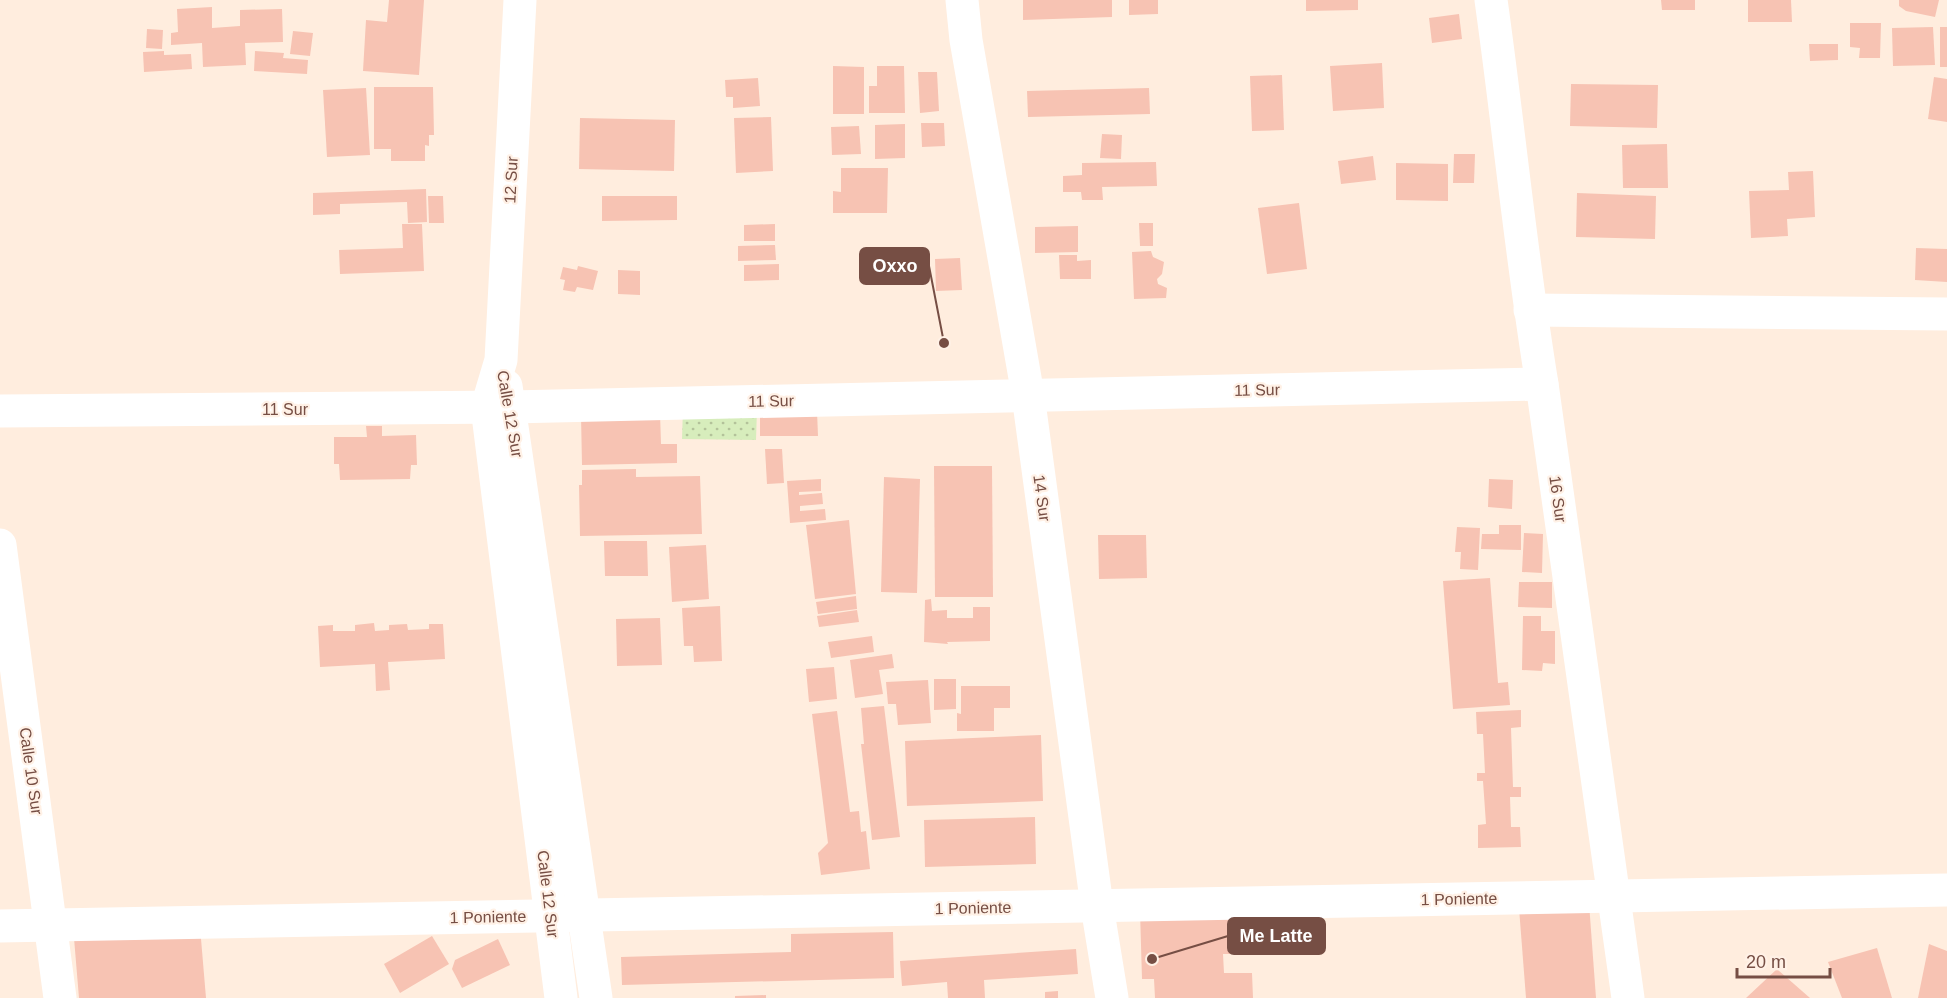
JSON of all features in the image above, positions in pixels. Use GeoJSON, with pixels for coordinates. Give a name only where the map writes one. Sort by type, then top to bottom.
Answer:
{"type":"FeatureCollection","features":[{"type":"Feature","properties":{"kind":"street","name":"12 Sur"},"geometry":{"type":"LineString","coordinates":[[501,360],[520,0]]}},
{"type":"Feature","properties":{"kind":"street","name":"14 Sur"},"geometry":{"type":"LineString","coordinates":[[962,0],[966,40],[1028,395],[1097,906],[1112,998]]}},
{"type":"Feature","properties":{"kind":"street","name":"16 Sur"},"geometry":{"type":"LineString","coordinates":[[1491,0],[1530,310],[1628,998]]}},
{"type":"Feature","properties":{"kind":"street"},"geometry":{"type":"LineString","coordinates":[[1530,310],[1947,315]]}},
{"type":"Feature","properties":{"kind":"street","name":"Calle 12 Sur"},"geometry":{"type":"LineString","coordinates":[[501,360],[499,407],[561,998]]}},
{"type":"Feature","properties":{"kind":"street","name":"11 Sur"},"geometry":{"type":"LineString","coordinates":[[0,411],[499,407],[1542,384]]}},
{"type":"Feature","properties":{"kind":"street","name":"Calle 12 Sur"},"geometry":{"type":"LineString","coordinates":[[499,407],[596,998]]}},
{"type":"Feature","properties":{"kind":"street","name":"Calle 10 Sur"},"geometry":{"type":"LineString","coordinates":[[0,545],[60,998]]}},
{"type":"Feature","properties":{"kind":"street","name":"1 Poniente"},"geometry":{"type":"LineString","coordinates":[[0,926],[1947,890]]}},
{"type":"Feature","properties":{"kind":"green space"},"geometry":{"type":"Polygon","coordinates":[[[683,407],[757,408],[756,440],[682,439],[683,407]]]}},
{"type":"Feature","properties":{"kind":"building"},"geometry":{"type":"Polygon","coordinates":[[[389,0],[424,0],[419,75],[363,71],[366,20],[387,22],[389,0]]]}},
{"type":"Feature","properties":{"kind":"building"},"geometry":{"type":"Polygon","coordinates":[[[1023,0],[1112,0],[1112,17],[1023,20],[1023,0]]]}},
{"type":"Feature","properties":{"kind":"building"},"geometry":{"type":"Polygon","coordinates":[[[1129,0],[1158,0],[1158,14],[1129,15],[1129,0]]]}},
{"type":"Feature","properties":{"kind":"building"},"geometry":{"type":"Polygon","coordinates":[[[1306,0],[1358,0],[1358,10],[1306,11],[1306,0]]]}},
{"type":"Feature","properties":{"kind":"building"},"geometry":{"type":"Polygon","coordinates":[[[1661,0],[1695,0],[1695,10],[1662,10],[1661,0]]]}},
{"type":"Feature","properties":{"kind":"building"},"geometry":{"type":"Polygon","coordinates":[[[1748,0],[1791,0],[1792,22],[1748,22],[1748,0]]]}},
{"type":"Feature","properties":{"kind":"building"},"geometry":{"type":"Polygon","coordinates":[[[1899,0],[1939,0],[1935,17],[1906,11],[1899,6],[1899,0]]]}},
{"type":"Feature","properties":{"kind":"building"},"geometry":{"type":"Polygon","coordinates":[[[212,7],[212,28],[240,26],[240,10],[282,9],[283,42],[245,43],[246,65],[203,67],[202,43],[171,45],[171,33],[178,32],[177,9],[212,7]]]}},
{"type":"Feature","properties":{"kind":"building"},"geometry":{"type":"Polygon","coordinates":[[[1459,14],[1462,39],[1432,43],[1429,18],[1459,14]]]}},
{"type":"Feature","properties":{"kind":"building"},"geometry":{"type":"Polygon","coordinates":[[[1850,23],[1881,23],[1880,58],[1859,58],[1860,48],[1850,47],[1850,23]]]}},
{"type":"Feature","properties":{"kind":"building"},"geometry":{"type":"Polygon","coordinates":[[[1933,27],[1935,65],[1893,66],[1892,28],[1933,27]]]}},
{"type":"Feature","properties":{"kind":"building"},"geometry":{"type":"Polygon","coordinates":[[[1940,27],[1947,27],[1947,67],[1940,67],[1940,27]]]}},
{"type":"Feature","properties":{"kind":"building"},"geometry":{"type":"Polygon","coordinates":[[[147,29],[163,30],[162,49],[146,48],[147,29]]]}},
{"type":"Feature","properties":{"kind":"building"},"geometry":{"type":"Polygon","coordinates":[[[293,31],[313,33],[310,56],[290,54],[293,31]]]}},
{"type":"Feature","properties":{"kind":"building"},"geometry":{"type":"Polygon","coordinates":[[[1809,44],[1838,44],[1838,60],[1810,61],[1809,44]]]}},
{"type":"Feature","properties":{"kind":"building"},"geometry":{"type":"Polygon","coordinates":[[[164,51],[164,55],[191,54],[192,69],[144,72],[143,52],[164,51]]]}},
{"type":"Feature","properties":{"kind":"building"},"geometry":{"type":"Polygon","coordinates":[[[255,51],[284,53],[283,58],[308,60],[307,74],[254,71],[255,51]]]}},
{"type":"Feature","properties":{"kind":"building"},"geometry":{"type":"Polygon","coordinates":[[[1382,63],[1384,108],[1333,111],[1330,66],[1382,63]]]}},
{"type":"Feature","properties":{"kind":"building"},"geometry":{"type":"Polygon","coordinates":[[[833,66],[864,67],[864,114],[833,114],[833,66]]]}},
{"type":"Feature","properties":{"kind":"building"},"geometry":{"type":"Polygon","coordinates":[[[877,66],[904,66],[905,113],[869,113],[869,86],[877,86],[877,66]]]}},
{"type":"Feature","properties":{"kind":"building"},"geometry":{"type":"Polygon","coordinates":[[[918,72],[937,72],[939,111],[920,113],[918,72]]]}},
{"type":"Feature","properties":{"kind":"building"},"geometry":{"type":"Polygon","coordinates":[[[1282,75],[1284,130],[1252,131],[1250,76],[1282,75]]]}},
{"type":"Feature","properties":{"kind":"building"},"geometry":{"type":"Polygon","coordinates":[[[1934,77],[1947,79],[1947,122],[1928,119],[1934,77]]]}},
{"type":"Feature","properties":{"kind":"building"},"geometry":{"type":"Polygon","coordinates":[[[758,78],[760,106],[733,108],[733,97],[726,97],[725,80],[758,78]]]}},
{"type":"Feature","properties":{"kind":"building"},"geometry":{"type":"Polygon","coordinates":[[[1571,84],[1658,85],[1657,128],[1570,126],[1571,84]]]}},
{"type":"Feature","properties":{"kind":"building"},"geometry":{"type":"Polygon","coordinates":[[[374,87],[433,87],[434,135],[429,135],[429,146],[425,145],[425,161],[391,161],[391,149],[374,149],[374,87]]]}},
{"type":"Feature","properties":{"kind":"building"},"geometry":{"type":"Polygon","coordinates":[[[366,88],[370,155],[327,157],[323,90],[366,88]]]}},
{"type":"Feature","properties":{"kind":"building"},"geometry":{"type":"Polygon","coordinates":[[[1149,88],[1150,114],[1028,117],[1027,91],[1149,88]]]}},
{"type":"Feature","properties":{"kind":"building"},"geometry":{"type":"Polygon","coordinates":[[[771,117],[773,171],[736,173],[734,118],[771,117]]]}},
{"type":"Feature","properties":{"kind":"building"},"geometry":{"type":"Polygon","coordinates":[[[580,118],[675,120],[674,171],[579,169],[580,118]]]}},
{"type":"Feature","properties":{"kind":"building"},"geometry":{"type":"Polygon","coordinates":[[[921,123],[944,123],[945,146],[922,147],[921,123]]]}},
{"type":"Feature","properties":{"kind":"building"},"geometry":{"type":"Polygon","coordinates":[[[905,124],[905,158],[875,159],[875,125],[905,124]]]}},
{"type":"Feature","properties":{"kind":"building"},"geometry":{"type":"Polygon","coordinates":[[[859,126],[861,154],[832,155],[831,127],[859,126]]]}},
{"type":"Feature","properties":{"kind":"building"},"geometry":{"type":"Polygon","coordinates":[[[1102,134],[1122,135],[1121,159],[1100,158],[1102,134]]]}},
{"type":"Feature","properties":{"kind":"building"},"geometry":{"type":"Polygon","coordinates":[[[1667,144],[1668,188],[1623,188],[1622,145],[1667,144]]]}},
{"type":"Feature","properties":{"kind":"building"},"geometry":{"type":"Polygon","coordinates":[[[1454,154],[1475,154],[1474,183],[1453,183],[1454,154]]]}},
{"type":"Feature","properties":{"kind":"building"},"geometry":{"type":"Polygon","coordinates":[[[1373,156],[1376,180],[1341,184],[1338,161],[1373,156]]]}},
{"type":"Feature","properties":{"kind":"building"},"geometry":{"type":"Polygon","coordinates":[[[1156,162],[1157,186],[1102,187],[1103,200],[1082,200],[1081,192],[1063,192],[1063,176],[1082,175],[1082,163],[1156,162]]]}},
{"type":"Feature","properties":{"kind":"building"},"geometry":{"type":"Polygon","coordinates":[[[1396,163],[1448,164],[1448,201],[1396,200],[1396,163]]]}},
{"type":"Feature","properties":{"kind":"building"},"geometry":{"type":"Polygon","coordinates":[[[841,168],[888,168],[887,213],[833,213],[833,191],[841,192],[841,168]]]}},
{"type":"Feature","properties":{"kind":"building"},"geometry":{"type":"Polygon","coordinates":[[[1813,171],[1815,217],[1787,219],[1788,236],[1751,238],[1749,191],[1789,190],[1788,172],[1813,171]]]}},
{"type":"Feature","properties":{"kind":"building"},"geometry":{"type":"Polygon","coordinates":[[[426,189],[427,222],[408,223],[407,202],[340,204],[340,214],[313,215],[313,193],[426,189]]]}},
{"type":"Feature","properties":{"kind":"building"},"geometry":{"type":"Polygon","coordinates":[[[1577,193],[1656,196],[1655,239],[1576,237],[1577,193]]]}},
{"type":"Feature","properties":{"kind":"building"},"geometry":{"type":"Polygon","coordinates":[[[428,196],[443,196],[444,223],[429,223],[428,196]]]}},
{"type":"Feature","properties":{"kind":"building"},"geometry":{"type":"Polygon","coordinates":[[[602,196],[677,196],[677,220],[602,221],[602,196]]]}},
{"type":"Feature","properties":{"kind":"building"},"geometry":{"type":"Polygon","coordinates":[[[1299,203],[1307,269],[1267,274],[1258,208],[1299,203]]]}},
{"type":"Feature","properties":{"kind":"building"},"geometry":{"type":"Polygon","coordinates":[[[1139,223],[1153,223],[1153,246],[1140,246],[1139,223]]]}},
{"type":"Feature","properties":{"kind":"building"},"geometry":{"type":"Polygon","coordinates":[[[402,224],[422,224],[424,271],[340,274],[339,250],[403,248],[402,224]]]}},
{"type":"Feature","properties":{"kind":"building"},"geometry":{"type":"Polygon","coordinates":[[[775,224],[775,241],[744,241],[744,225],[775,224]]]}},
{"type":"Feature","properties":{"kind":"building"},"geometry":{"type":"Polygon","coordinates":[[[1078,226],[1078,252],[1035,253],[1035,227],[1078,226]]]}},
{"type":"Feature","properties":{"kind":"building"},"geometry":{"type":"Polygon","coordinates":[[[775,245],[776,260],[738,261],[738,246],[775,245]]]}},
{"type":"Feature","properties":{"kind":"building"},"geometry":{"type":"Polygon","coordinates":[[[1916,248],[1947,249],[1947,282],[1915,280],[1916,248]]]}},
{"type":"Feature","properties":{"kind":"building"},"geometry":{"type":"Polygon","coordinates":[[[1151,251],[1153,257],[1164,262],[1162,274],[1157,279],[1158,284],[1167,288],[1166,298],[1134,299],[1132,252],[1151,251]]]}},
{"type":"Feature","properties":{"kind":"building"},"geometry":{"type":"Polygon","coordinates":[[[1059,255],[1077,255],[1077,261],[1091,260],[1091,279],[1060,279],[1059,255]]]}},
{"type":"Feature","properties":{"kind":"building"},"geometry":{"type":"Polygon","coordinates":[[[960,258],[962,290],[936,291],[935,259],[960,258]]]}},
{"type":"Feature","properties":{"kind":"building"},"geometry":{"type":"Polygon","coordinates":[[[779,264],[779,280],[744,281],[744,265],[779,264]]]}},
{"type":"Feature","properties":{"kind":"building"},"geometry":{"type":"Polygon","coordinates":[[[578,266],[598,271],[593,290],[577,287],[575,292],[563,290],[565,280],[560,279],[563,267],[577,270],[578,266]]]}},
{"type":"Feature","properties":{"kind":"building"},"geometry":{"type":"Polygon","coordinates":[[[618,270],[640,271],[640,295],[618,294],[618,270]]]}},
{"type":"Feature","properties":{"kind":"building"},"geometry":{"type":"Polygon","coordinates":[[[760,410],[817,411],[818,436],[760,436],[760,410]]]}},
{"type":"Feature","properties":{"kind":"building"},"geometry":{"type":"Polygon","coordinates":[[[660,413],[661,444],[677,444],[677,463],[582,465],[581,415],[660,413]]]}},
{"type":"Feature","properties":{"kind":"building"},"geometry":{"type":"Polygon","coordinates":[[[366,426],[382,426],[382,436],[416,435],[417,465],[411,465],[410,479],[340,480],[339,464],[334,464],[334,437],[367,437],[366,426]]]}},
{"type":"Feature","properties":{"kind":"building"},"geometry":{"type":"Polygon","coordinates":[[[765,449],[782,449],[784,483],[767,484],[765,449]]]}},
{"type":"Feature","properties":{"kind":"building"},"geometry":{"type":"Polygon","coordinates":[[[934,466],[992,466],[993,597],[935,597],[934,466]]]}},
{"type":"Feature","properties":{"kind":"building"},"geometry":{"type":"Polygon","coordinates":[[[636,469],[636,477],[700,476],[702,534],[580,536],[579,485],[582,485],[582,470],[636,469]]]}},
{"type":"Feature","properties":{"kind":"building"},"geometry":{"type":"Polygon","coordinates":[[[884,477],[920,479],[917,593],[881,592],[884,477]]]}},
{"type":"Feature","properties":{"kind":"building"},"geometry":{"type":"Polygon","coordinates":[[[821,479],[821,491],[799,492],[799,495],[822,493],[823,504],[800,506],[800,511],[825,509],[826,520],[790,523],[787,481],[821,479]]]}},
{"type":"Feature","properties":{"kind":"building"},"geometry":{"type":"Polygon","coordinates":[[[1489,479],[1513,480],[1512,509],[1488,507],[1489,479]]]}},
{"type":"Feature","properties":{"kind":"building"},"geometry":{"type":"Polygon","coordinates":[[[849,520],[856,594],[815,599],[806,525],[849,520]]]}},
{"type":"Feature","properties":{"kind":"building"},"geometry":{"type":"Polygon","coordinates":[[[1499,525],[1521,525],[1521,550],[1481,549],[1482,534],[1499,534],[1499,525]]]}},
{"type":"Feature","properties":{"kind":"building"},"geometry":{"type":"Polygon","coordinates":[[[1457,527],[1480,528],[1478,570],[1460,569],[1461,552],[1455,552],[1457,527]]]}},
{"type":"Feature","properties":{"kind":"building"},"geometry":{"type":"Polygon","coordinates":[[[1524,533],[1543,534],[1542,573],[1522,572],[1524,533]]]}},
{"type":"Feature","properties":{"kind":"building"},"geometry":{"type":"Polygon","coordinates":[[[1098,535],[1146,535],[1147,578],[1099,579],[1098,535]]]}},
{"type":"Feature","properties":{"kind":"building"},"geometry":{"type":"Polygon","coordinates":[[[604,541],[647,541],[648,576],[605,576],[604,541]]]}},
{"type":"Feature","properties":{"kind":"building"},"geometry":{"type":"Polygon","coordinates":[[[706,545],[709,599],[672,602],[669,547],[706,545]]]}},
{"type":"Feature","properties":{"kind":"building"},"geometry":{"type":"Polygon","coordinates":[[[1490,578],[1498,683],[1508,682],[1510,705],[1453,709],[1443,581],[1490,578]]]}},
{"type":"Feature","properties":{"kind":"building"},"geometry":{"type":"Polygon","coordinates":[[[1519,582],[1552,582],[1552,608],[1518,607],[1519,582]]]}},
{"type":"Feature","properties":{"kind":"building"},"geometry":{"type":"Polygon","coordinates":[[[856,596],[857,609],[818,614],[816,602],[856,596]]]}},
{"type":"Feature","properties":{"kind":"building"},"geometry":{"type":"Polygon","coordinates":[[[931,599],[932,611],[947,610],[947,618],[973,618],[973,607],[990,607],[990,641],[947,642],[948,644],[924,642],[925,600],[931,599]]]}},
{"type":"Feature","properties":{"kind":"building"},"geometry":{"type":"Polygon","coordinates":[[[720,606],[722,661],[694,662],[693,646],[684,646],[682,608],[720,606]]]}},
{"type":"Feature","properties":{"kind":"building"},"geometry":{"type":"Polygon","coordinates":[[[857,610],[859,622],[819,627],[817,616],[857,610]]]}},
{"type":"Feature","properties":{"kind":"building"},"geometry":{"type":"Polygon","coordinates":[[[1523,616],[1541,616],[1541,631],[1555,631],[1555,664],[1543,663],[1542,671],[1522,670],[1523,616]]]}},
{"type":"Feature","properties":{"kind":"building"},"geometry":{"type":"Polygon","coordinates":[[[660,618],[662,665],[617,666],[616,619],[660,618]]]}},
{"type":"Feature","properties":{"kind":"building"},"geometry":{"type":"Polygon","coordinates":[[[374,623],[375,631],[389,630],[389,625],[407,624],[408,630],[429,629],[429,624],[443,624],[445,659],[388,662],[390,690],[376,691],[375,664],[320,667],[318,626],[333,625],[333,631],[355,631],[355,625],[374,623]]]}},
{"type":"Feature","properties":{"kind":"building"},"geometry":{"type":"Polygon","coordinates":[[[872,636],[874,652],[831,658],[828,642],[872,636]]]}},
{"type":"Feature","properties":{"kind":"building"},"geometry":{"type":"Polygon","coordinates":[[[892,654],[894,668],[879,670],[883,694],[855,698],[850,660],[892,654]]]}},
{"type":"Feature","properties":{"kind":"building"},"geometry":{"type":"Polygon","coordinates":[[[834,667],[837,699],[809,702],[806,669],[834,667]]]}},
{"type":"Feature","properties":{"kind":"building"},"geometry":{"type":"Polygon","coordinates":[[[934,679],[956,679],[956,709],[934,710],[934,679]]]}},
{"type":"Feature","properties":{"kind":"building"},"geometry":{"type":"Polygon","coordinates":[[[928,680],[931,723],[898,725],[896,704],[888,704],[886,682],[928,680]]]}},
{"type":"Feature","properties":{"kind":"building"},"geometry":{"type":"Polygon","coordinates":[[[961,686],[1010,686],[1010,708],[994,708],[994,731],[957,731],[957,713],[961,714],[961,686]]]}},
{"type":"Feature","properties":{"kind":"building"},"geometry":{"type":"Polygon","coordinates":[[[884,706],[900,837],[872,840],[861,744],[864,744],[861,708],[884,706]]]}},
{"type":"Feature","properties":{"kind":"building"},"geometry":{"type":"Polygon","coordinates":[[[1521,710],[1521,727],[1511,728],[1513,787],[1521,787],[1521,797],[1510,797],[1511,827],[1520,827],[1521,847],[1478,848],[1478,825],[1486,824],[1483,781],[1477,781],[1477,773],[1485,773],[1483,734],[1477,734],[1476,712],[1521,710]]]}},
{"type":"Feature","properties":{"kind":"building"},"geometry":{"type":"Polygon","coordinates":[[[837,711],[850,812],[859,811],[861,832],[866,831],[870,869],[821,875],[818,853],[828,843],[812,714],[837,711]]]}},
{"type":"Feature","properties":{"kind":"building"},"geometry":{"type":"Polygon","coordinates":[[[1041,735],[1043,801],[907,806],[905,741],[1041,735]]]}},
{"type":"Feature","properties":{"kind":"building"},"geometry":{"type":"Polygon","coordinates":[[[1035,817],[1036,864],[925,867],[924,820],[1035,817]]]}},
{"type":"Feature","properties":{"kind":"building"},"geometry":{"type":"Polygon","coordinates":[[[1589,903],[1596,998],[1526,998],[1519,908],[1589,903]]]}},
{"type":"Feature","properties":{"kind":"building"},"geometry":{"type":"Polygon","coordinates":[[[1249,908],[1250,954],[1223,954],[1224,973],[1252,973],[1253,998],[1155,998],[1154,979],[1142,979],[1140,911],[1249,908]]]}},
{"type":"Feature","properties":{"kind":"building"},"geometry":{"type":"Polygon","coordinates":[[[200,927],[206,998],[79,998],[74,938],[200,927]]]}},
{"type":"Feature","properties":{"kind":"building"},"geometry":{"type":"Polygon","coordinates":[[[893,932],[894,978],[622,985],[621,957],[791,952],[791,934],[893,932]]]}},
{"type":"Feature","properties":{"kind":"building"},"geometry":{"type":"Polygon","coordinates":[[[432,936],[449,964],[400,993],[384,964],[432,936]]]}},
{"type":"Feature","properties":{"kind":"building"},"geometry":{"type":"Polygon","coordinates":[[[498,939],[510,965],[462,988],[452,969],[455,960],[498,939]]]}},
{"type":"Feature","properties":{"kind":"building"},"geometry":{"type":"Polygon","coordinates":[[[1929,944],[1947,951],[1947,998],[1918,998],[1929,944]]]}},
{"type":"Feature","properties":{"kind":"building"},"geometry":{"type":"Polygon","coordinates":[[[1877,948],[1892,998],[1842,998],[1828,962],[1877,948]]]}},
{"type":"Feature","properties":{"kind":"building"},"geometry":{"type":"Polygon","coordinates":[[[1076,949],[1078,974],[984,980],[985,998],[948,998],[947,982],[902,986],[900,961],[1076,949]]]}},
{"type":"Feature","properties":{"kind":"building"},"geometry":{"type":"Polygon","coordinates":[[[1777,969],[1810,998],[1746,998],[1777,969]]]}},
{"type":"Feature","properties":{"kind":"building"},"geometry":{"type":"Polygon","coordinates":[[[1058,991],[1058,998],[1045,998],[1045,992],[1058,991]]]}},
{"type":"Feature","properties":{"kind":"building"},"geometry":{"type":"Polygon","coordinates":[[[766,995],[766,998],[735,998],[735,996],[766,995]]]}},
{"type":"Feature","properties":{"kind":"place","name":"Oxxo"},"geometry":{"type":"Point","coordinates":[944,343]}},
{"type":"Feature","properties":{"kind":"place","name":"Me Latte"},"geometry":{"type":"Point","coordinates":[1152,959]}}]}
